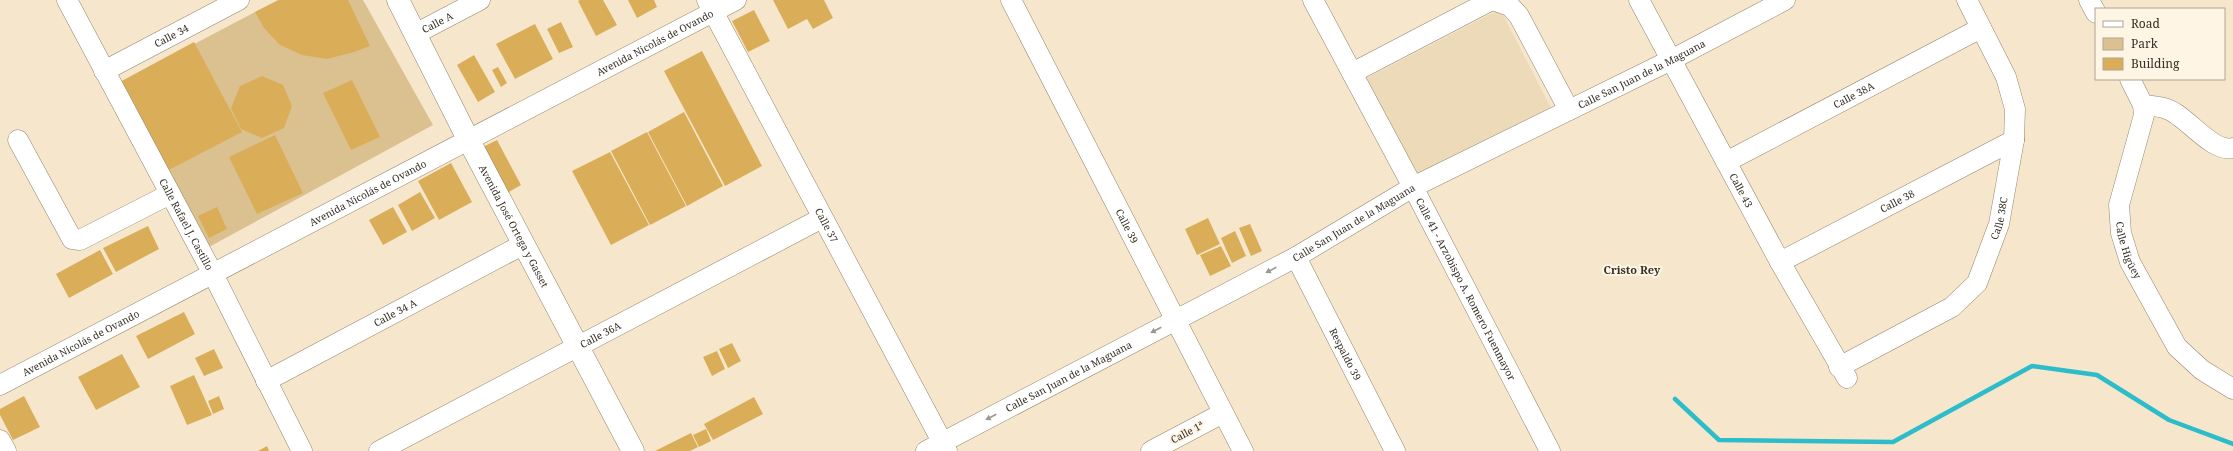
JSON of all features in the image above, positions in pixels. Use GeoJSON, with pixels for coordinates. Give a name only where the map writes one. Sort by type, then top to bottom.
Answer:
{"type":"FeatureCollection","features":[{"type":"Feature","properties":{"kind":"main road","name":"Avenida José Ortega y Gasset"},"geometry":{"type":"LineString","coordinates":[[398,0],[468,139],[633,451]]}},
{"type":"Feature","properties":{"kind":"street","name":"Calle Rafael J. Castillo"},"geometry":{"type":"LineString","coordinates":[[67,0],[213,274],[302,451]]}},
{"type":"Feature","properties":{"kind":"street","name":"Calle 34"},"geometry":{"type":"LineString","coordinates":[[104,71],[239,0]]}},
{"type":"Feature","properties":{"kind":"street","name":"Calle A"},"geometry":{"type":"LineString","coordinates":[[415,34],[480,0]]}},
{"type":"Feature","properties":{"kind":"street","name":"Avenida Nicolás de Ovando"},"geometry":{"type":"LineString","coordinates":[[0,385],[468,139],[710,6],[736,0]]}},
{"type":"Feature","properties":{"kind":"street","name":"Calle 39"},"geometry":{"type":"LineString","coordinates":[[1011,0],[1174,320],[1243,451]]}},
{"type":"Feature","properties":{"kind":"street","name":"Calle 41 - Arzobispo A. Romero Fuenmayor"},"geometry":{"type":"LineString","coordinates":[[1313,0],[1413,187],[1550,451]]}},
{"type":"Feature","properties":{"kind":"street"},"geometry":{"type":"LineString","coordinates":[[1352,73],[1493,0],[1510,6],[1519,16],[1569,110]]}},
{"type":"Feature","properties":{"kind":"street","name":"Calle 43"},"geometry":{"type":"LineString","coordinates":[[1639,0],[1780,262],[1843,372]]}},
{"type":"Feature","properties":{"kind":"street","name":"Calle San Juan de la Maguana"},"geometry":{"type":"LineString","coordinates":[[938,448],[1174,320],[1296,257],[1413,187],[1671,60],[1785,0]]}},
{"type":"Feature","properties":{"kind":"street","name":"Calle 38C"},"geometry":{"type":"LineString","coordinates":[[1843,372],[1952,307],[1977,283],[1999,224],[2014,140],[2015,109],[2006,77],[1967,0]]}},
{"type":"Feature","properties":{"kind":"street"},"geometry":{"type":"LineString","coordinates":[[2089,0],[2095,11]]}},
{"type":"Feature","properties":{"kind":"street","name":"Calle 37"},"geometry":{"type":"LineString","coordinates":[[710,6],[822,218],[938,448]]}},
{"type":"Feature","properties":{"kind":"street","name":"Calle 38A"},"geometry":{"type":"LineString","coordinates":[[1726,162],[1981,28]]}},
{"type":"Feature","properties":{"kind":"street"},"geometry":{"type":"LineString","coordinates":[[2130,80],[2143,105],[2168,109],[2191,125],[2208,140],[2228,149],[2233,148]]}},
{"type":"Feature","properties":{"kind":"street","name":"Calle Higüey"},"geometry":{"type":"LineString","coordinates":[[2143,105],[2144,115],[2119,206],[2121,233],[2130,262],[2177,347],[2202,370],[2233,389]]}},
{"type":"Feature","properties":{"kind":"street"},"geometry":{"type":"LineString","coordinates":[[18,140],[72,239],[80,240],[170,194]]}},
{"type":"Feature","properties":{"kind":"street","name":"Calle 38"},"geometry":{"type":"LineString","coordinates":[[1780,262],[2014,140]]}},
{"type":"Feature","properties":{"kind":"street","name":"Calle 36A"},"geometry":{"type":"LineString","coordinates":[[379,451],[822,218]]}},
{"type":"Feature","properties":{"kind":"street","name":"Calle 34 A"},"geometry":{"type":"LineString","coordinates":[[266,381],[524,244]]}},
{"type":"Feature","properties":{"kind":"street","name":"Respaldo 39"},"geometry":{"type":"LineString","coordinates":[[1296,257],[1394,451]]}},
{"type":"Feature","properties":{"kind":"street","name":"Calle 1ª"},"geometry":{"type":"LineString","coordinates":[[1151,451],[1223,413]]}},
{"type":"Feature","properties":{"kind":"street"},"geometry":{"type":"LineString","coordinates":[[0,440],[6,451]]}},
{"type":"Feature","properties":{"kind":"shaded area"},"geometry":{"type":"Polygon","coordinates":[[[1500,9],[1551,108],[1414,179],[1363,80],[1500,9]]]}},
{"type":"Feature","properties":{"kind":"green space"},"geometry":{"type":"Polygon","coordinates":[[[278,0],[363,0],[433,125],[209,247],[122,82],[278,0]]]}},
{"type":"Feature","properties":{"kind":"building"},"geometry":{"type":"Polygon","coordinates":[[[279,0],[348,0],[370,46],[327,59],[302,55],[280,45],[264,28],[255,12],[279,0]]]}},
{"type":"Feature","properties":{"kind":"building"},"geometry":{"type":"Polygon","coordinates":[[[603,0],[617,25],[596,36],[578,1],[603,0]]]}},
{"type":"Feature","properties":{"kind":"building"},"geometry":{"type":"Polygon","coordinates":[[[628,0],[654,0],[657,7],[637,18],[628,0]]]}},
{"type":"Feature","properties":{"kind":"building"},"geometry":{"type":"Polygon","coordinates":[[[773,0],[824,0],[833,18],[813,29],[807,19],[788,29],[773,0]]]}},
{"type":"Feature","properties":{"kind":"building"},"geometry":{"type":"Polygon","coordinates":[[[754,10],[770,41],[748,52],[732,21],[754,10]]]}},
{"type":"Feature","properties":{"kind":"building"},"geometry":{"type":"Polygon","coordinates":[[[561,22],[573,47],[559,53],[547,29],[561,22]]]}},
{"type":"Feature","properties":{"kind":"building"},"geometry":{"type":"Polygon","coordinates":[[[535,24],[553,59],[515,79],[496,44],[535,24]]]}},
{"type":"Feature","properties":{"kind":"building"},"geometry":{"type":"Polygon","coordinates":[[[194,42],[242,132],[165,172],[118,83],[194,42]]]}},
{"type":"Feature","properties":{"kind":"building"},"geometry":{"type":"Polygon","coordinates":[[[702,51],[762,166],[725,186],[664,71],[702,51]]]}},
{"type":"Feature","properties":{"kind":"building"},"geometry":{"type":"Polygon","coordinates":[[[474,55],[495,92],[478,102],[457,65],[474,55]]]}},
{"type":"Feature","properties":{"kind":"building"},"geometry":{"type":"Polygon","coordinates":[[[498,67],[507,83],[501,87],[492,70],[498,67]]]}},
{"type":"Feature","properties":{"kind":"building"},"geometry":{"type":"Polygon","coordinates":[[[262,76],[283,85],[292,106],[284,128],[262,138],[241,129],[231,108],[240,86],[262,76]]]}},
{"type":"Feature","properties":{"kind":"building"},"geometry":{"type":"Polygon","coordinates":[[[352,80],[380,137],[351,150],[323,93],[352,80]]]}},
{"type":"Feature","properties":{"kind":"building"},"geometry":{"type":"Polygon","coordinates":[[[684,112],[723,186],[687,206],[648,132],[684,112]]]}},
{"type":"Feature","properties":{"kind":"building"},"geometry":{"type":"Polygon","coordinates":[[[647,132],[686,206],[650,225],[611,151],[647,132]]]}},
{"type":"Feature","properties":{"kind":"building"},"geometry":{"type":"Polygon","coordinates":[[[275,135],[303,193],[257,214],[229,157],[275,135]]]}},
{"type":"Feature","properties":{"kind":"building"},"geometry":{"type":"Polygon","coordinates":[[[497,140],[521,185],[507,193],[483,147],[497,140]]]}},
{"type":"Feature","properties":{"kind":"building"},"geometry":{"type":"Polygon","coordinates":[[[610,152],[649,225],[611,245],[572,171],[610,152]]]}},
{"type":"Feature","properties":{"kind":"building"},"geometry":{"type":"Polygon","coordinates":[[[451,163],[472,202],[439,220],[418,181],[451,163]]]}},
{"type":"Feature","properties":{"kind":"building"},"geometry":{"type":"Polygon","coordinates":[[[420,192],[435,218],[412,231],[398,205],[420,192]]]}},
{"type":"Feature","properties":{"kind":"building"},"geometry":{"type":"Polygon","coordinates":[[[217,207],[227,229],[209,238],[198,216],[217,207]]]}},
{"type":"Feature","properties":{"kind":"building"},"geometry":{"type":"Polygon","coordinates":[[[393,207],[407,232],[383,245],[369,220],[393,207]]]}},
{"type":"Feature","properties":{"kind":"building"},"geometry":{"type":"Polygon","coordinates":[[[1208,218],[1220,244],[1197,255],[1185,229],[1208,218]]]}},
{"type":"Feature","properties":{"kind":"building"},"geometry":{"type":"Polygon","coordinates":[[[1250,224],[1262,251],[1251,256],[1239,228],[1250,224]]]}},
{"type":"Feature","properties":{"kind":"building"},"geometry":{"type":"Polygon","coordinates":[[[148,226],[159,249],[116,272],[103,248],[148,226]]]}},
{"type":"Feature","properties":{"kind":"building"},"geometry":{"type":"Polygon","coordinates":[[[1235,231],[1246,256],[1232,263],[1221,238],[1235,231]]]}},
{"type":"Feature","properties":{"kind":"building"},"geometry":{"type":"Polygon","coordinates":[[[1221,246],[1231,266],[1210,276],[1200,255],[1221,246]]]}},
{"type":"Feature","properties":{"kind":"building"},"geometry":{"type":"Polygon","coordinates":[[[100,250],[113,274],[69,298],[56,274],[100,250]]]}},
{"type":"Feature","properties":{"kind":"building"},"geometry":{"type":"Polygon","coordinates":[[[184,312],[195,334],[148,359],[136,336],[184,312]]]}},
{"type":"Feature","properties":{"kind":"building"},"geometry":{"type":"Polygon","coordinates":[[[732,343],[741,361],[728,368],[719,349],[732,343]]]}},
{"type":"Feature","properties":{"kind":"building"},"geometry":{"type":"Polygon","coordinates":[[[214,349],[223,368],[204,376],[195,358],[214,349]]]}},
{"type":"Feature","properties":{"kind":"building"},"geometry":{"type":"Polygon","coordinates":[[[717,351],[725,369],[712,376],[703,357],[717,351]]]}},
{"type":"Feature","properties":{"kind":"building"},"geometry":{"type":"Polygon","coordinates":[[[122,354],[140,387],[96,410],[78,377],[122,354]]]}},
{"type":"Feature","properties":{"kind":"building"},"geometry":{"type":"Polygon","coordinates":[[[194,375],[212,415],[187,425],[170,386],[194,375]]]}},
{"type":"Feature","properties":{"kind":"building"},"geometry":{"type":"Polygon","coordinates":[[[24,396],[40,427],[13,440],[0,415],[0,409],[24,396]]]}},
{"type":"Feature","properties":{"kind":"building"},"geometry":{"type":"Polygon","coordinates":[[[219,396],[224,409],[213,414],[208,401],[219,396]]]}},
{"type":"Feature","properties":{"kind":"building"},"geometry":{"type":"Polygon","coordinates":[[[754,397],[763,414],[713,440],[704,424],[754,397]]]}},
{"type":"Feature","properties":{"kind":"building"},"geometry":{"type":"Polygon","coordinates":[[[706,429],[711,441],[699,447],[693,435],[706,429]]]}},
{"type":"Feature","properties":{"kind":"building"},"geometry":{"type":"Polygon","coordinates":[[[691,433],[698,447],[690,451],[655,451],[691,433]]]}},
{"type":"Feature","properties":{"kind":"building"},"geometry":{"type":"Polygon","coordinates":[[[267,446],[269,451],[258,451],[267,446]]]}},
{"type":"Feature","properties":{"kind":"waterway"},"geometry":{"type":"LineString","coordinates":[[1675,399],[1719,440],[1893,442],[2032,366],[2097,375],[2169,420],[2233,444]]}},
{"type":"Feature","properties":{"kind":"district","name":"Cristo Rey"},"geometry":{"type":"Point","coordinates":[1632,269]}}]}
